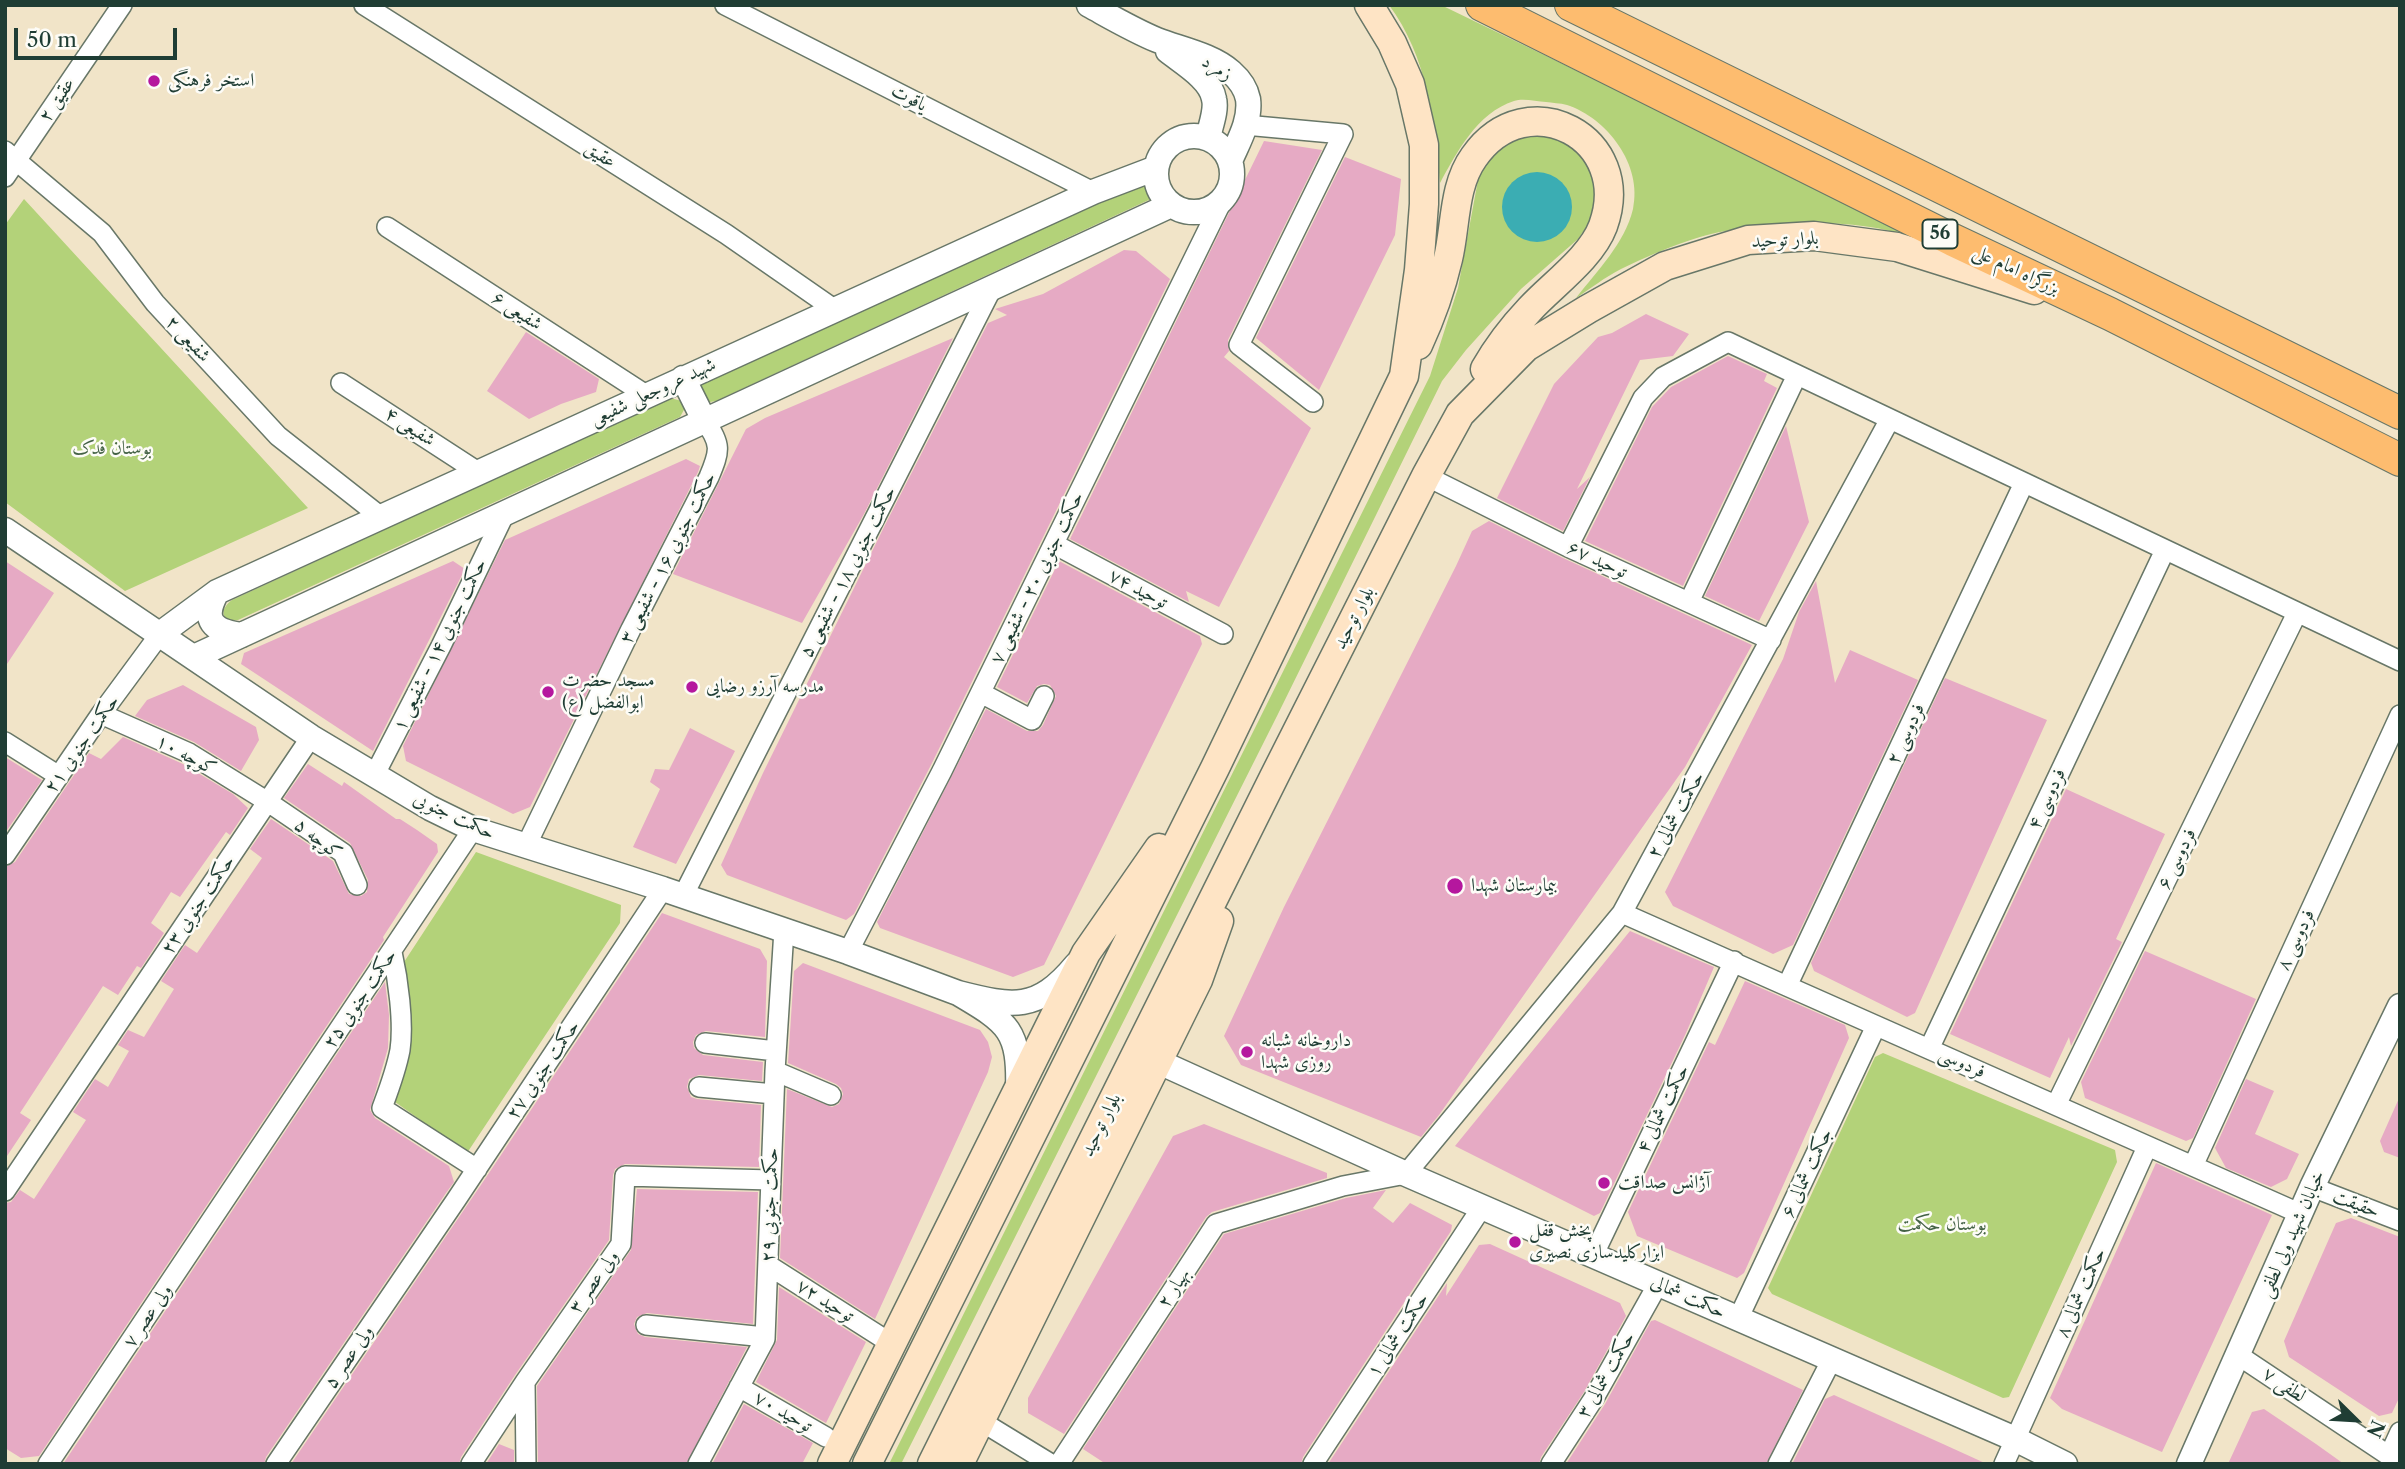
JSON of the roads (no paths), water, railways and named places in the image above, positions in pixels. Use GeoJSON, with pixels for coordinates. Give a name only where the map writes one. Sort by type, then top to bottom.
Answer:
{"type":"FeatureCollection","features":[{"type":"Feature","properties":{"kind":"highway","name":"بزرگراه امام علی"},"geometry":{"type":"LineString","coordinates":[[1482,5],[2400,460]]}},
{"type":"Feature","properties":{"kind":"highway","name":"بزرگراه امام علی"},"geometry":{"type":"LineString","coordinates":[[1572,5],[2400,413]]}},
{"type":"Feature","properties":{"kind":"main road"},"geometry":{"type":"LineString","coordinates":[[1368,5],[1392,43],[1410,84],[1424,145],[1424,204],[1419,270],[1404,376]]}},
{"type":"Feature","properties":{"kind":"main road"},"geometry":{"type":"LineString","coordinates":[[867,1464],[1215,768],[1431,318],[1448,259],[1459,192],[1472,158],[1491,136],[1512,124],[1545,121],[1569,128],[1592,146],[1607,170],[1610,198],[1602,228],[1584,255],[1530,310],[1492,357],[1460,414]]}},
{"type":"Feature","properties":{"kind":"main road","name":"بلوار توحید"},"geometry":{"type":"LineString","coordinates":[[932,1464],[1426,476],[1460,414],[1526,347],[1665,267],[1748,240],[1814,236],[1897,247],[2110,314]]}},
{"type":"Feature","properties":{"kind":"main road"},"geometry":{"type":"LineString","coordinates":[[829,1451],[1018,1092],[1086,953],[1215,768]]}},
{"type":"Feature","properties":{"kind":"main road"},"geometry":{"type":"LineString","coordinates":[[959,1464],[1198,979],[1263,800]]}},
{"type":"Feature","properties":{"kind":"street","name":"عقیق ۲"},"geometry":{"type":"LineString","coordinates":[[5,177],[11,155],[122,5]]}},
{"type":"Feature","properties":{"kind":"street","name":"عقیق"},"geometry":{"type":"LineString","coordinates":[[364,5],[726,234],[834,309]]}},
{"type":"Feature","properties":{"kind":"street","name":"یاقوت"},"geometry":{"type":"LineString","coordinates":[[725,5],[1093,192]]}},
{"type":"Feature","properties":{"kind":"street","name":"زمرد"},"geometry":{"type":"LineString","coordinates":[[1089,5],[1154,39],[1220,64],[1230,71],[1247,96],[1248,108],[1245,125],[1230,161]]}},
{"type":"Feature","properties":{"kind":"street","name":"زمرد"},"geometry":{"type":"LineString","coordinates":[[1154,39],[1210,89],[1215,103],[1208,138]]}},
{"type":"Feature","properties":{"kind":"street"},"geometry":{"type":"LineString","coordinates":[[1245,125],[1343,135],[1239,345],[1313,402]]}},
{"type":"Feature","properties":{"kind":"street"},"geometry":{"type":"LineString","coordinates":[[1196,135],[1208,138],[1219,144],[1230,161],[1233,179],[1229,191],[1222,201],[1211,209],[1199,213],[1186,212],[1164,200],[1158,188],[1156,168],[1163,151],[1172,142],[1183,137],[1196,135]]}},
{"type":"Feature","properties":{"kind":"street","name":"شفیعی ۲"},"geometry":{"type":"LineString","coordinates":[[11,155],[102,233],[155,303],[278,436],[381,517]]}},
{"type":"Feature","properties":{"kind":"street","name":"شهید عروجعلی شفیعی"},"geometry":{"type":"LineString","coordinates":[[160,634],[217,592],[1093,192],[1156,168]]}},
{"type":"Feature","properties":{"kind":"street","name":"حکمت جنوبی ۲۰ - شفیعی ۷"},"geometry":{"type":"LineString","coordinates":[[848,951],[981,693],[1222,201]]}},
{"type":"Feature","properties":{"kind":"street"},"geometry":{"type":"LineString","coordinates":[[194,657],[1171,205]]}},
{"type":"Feature","properties":{"kind":"street","name":"شفیعی ۶"},"geometry":{"type":"LineString","coordinates":[[387,227],[646,395]]}},
{"type":"Feature","properties":{"kind":"street","name":"حکمت جنوبی ۱۸ - شفیعی ۵"},"geometry":{"type":"LineString","coordinates":[[673,892],[993,286]]}},
{"type":"Feature","properties":{"kind":"street"},"geometry":{"type":"LineString","coordinates":[[1569,547],[1643,398],[1663,377],[1728,342],[2400,661]]}},
{"type":"Feature","properties":{"kind":"street"},"geometry":{"type":"LineString","coordinates":[[1689,602],[1797,375]]}},
{"type":"Feature","properties":{"kind":"street"},"geometry":{"type":"LineString","coordinates":[[683,378],[704,420]]}},
{"type":"Feature","properties":{"kind":"street","name":"شفیعی ۴"},"geometry":{"type":"LineString","coordinates":[[341,383],[478,472]]}},
{"type":"Feature","properties":{"kind":"street","name":"حکمت شمالی ۲"},"geometry":{"type":"LineString","coordinates":[[1406,1174],[1622,913],[1890,419]]}},
{"type":"Feature","properties":{"kind":"street","name":"حکمت جنوبی ۱۶ - شفیعی ۳"},"geometry":{"type":"LineString","coordinates":[[526,846],[631,629],[709,477],[719,452],[715,434],[704,420]]}},
{"type":"Feature","properties":{"kind":"street","name":"توحید ۶۷"},"geometry":{"type":"LineString","coordinates":[[1426,476],[1569,547],[1771,640]]}},
{"type":"Feature","properties":{"kind":"street","name":"فردوسی ۲"},"geometry":{"type":"LineString","coordinates":[[1787,986],[2024,483]]}},
{"type":"Feature","properties":{"kind":"street","name":"حکمت جنوبی ۱۴ - شفیعی ۱"},"geometry":{"type":"LineString","coordinates":[[374,775],[441,646],[505,513]]}},
{"type":"Feature","properties":{"kind":"street","name":"حکمت جنوبی"},"geometry":{"type":"LineString","coordinates":[[5,530],[311,737],[430,808],[473,829],[848,951],[958,993]]}},
{"type":"Feature","properties":{"kind":"street","name":"توحید ۷۴"},"geometry":{"type":"LineString","coordinates":[[1054,544],[1223,634]]}},
{"type":"Feature","properties":{"kind":"street","name":"فردوسی ۴"},"geometry":{"type":"LineString","coordinates":[[1929,1049],[2165,550]]}},
{"type":"Feature","properties":{"kind":"street"},"geometry":{"type":"LineString","coordinates":[[217,592],[211,603],[209,617],[214,627],[242,635]]}},
{"type":"Feature","properties":{"kind":"street","name":"فردوسی ۶"},"geometry":{"type":"LineString","coordinates":[[2056,1105],[2297,613]]}},
{"type":"Feature","properties":{"kind":"street","name":"حکمت جنوبی ۲۱"},"geometry":{"type":"LineString","coordinates":[[5,855],[101,714],[160,634]]}},
{"type":"Feature","properties":{"kind":"street"},"geometry":{"type":"LineString","coordinates":[[981,693],[1032,720],[1044,696]]}},
{"type":"Feature","properties":{"kind":"street","name":"کوچه ۱۰"},"geometry":{"type":"LineString","coordinates":[[101,714],[189,753],[268,802]]}},
{"type":"Feature","properties":{"kind":"street","name":"فردوسی ۸"},"geometry":{"type":"LineString","coordinates":[[2193,1166],[2400,715]]}},
{"type":"Feature","properties":{"kind":"street","name":"حکمت جنوبی ۲۳"},"geometry":{"type":"LineString","coordinates":[[5,1191],[311,737]]}},
{"type":"Feature","properties":{"kind":"street"},"geometry":{"type":"LineString","coordinates":[[5,742],[59,776]]}},
{"type":"Feature","properties":{"kind":"street","name":"کوچه ۵"},"geometry":{"type":"LineString","coordinates":[[268,802],[344,853],[357,885]]}},
{"type":"Feature","properties":{"kind":"street","name":"حکمت جنوبی ۲۵"},"geometry":{"type":"LineString","coordinates":[[247,1168],[473,829]]}},
{"type":"Feature","properties":{"kind":"street","name":"حکمت جنوبی ۲۷"},"geometry":{"type":"LineString","coordinates":[[422,1250],[673,892]]}},
{"type":"Feature","properties":{"kind":"street","name":"فردوسی"},"geometry":{"type":"LineString","coordinates":[[1622,913],[2301,1213]]}},
{"type":"Feature","properties":{"kind":"street","name":"حکمت جنوبی ۲۹"},"geometry":{"type":"LineString","coordinates":[[698,1464],[765,1337],[775,1070],[784,930]]}},
{"type":"Feature","properties":{"kind":"street"},"geometry":{"type":"LineString","coordinates":[[392,952],[398,976],[400,1047],[394,1075],[382,1108],[477,1169]]}},
{"type":"Feature","properties":{"kind":"street"},"geometry":{"type":"LineString","coordinates":[[958,993],[991,1002],[1012,1004],[1038,998],[1061,984],[1086,953]]}},
{"type":"Feature","properties":{"kind":"street","name":"حکمت شمالی ۴"},"geometry":{"type":"LineString","coordinates":[[1593,1256],[1734,961]]}},
{"type":"Feature","properties":{"kind":"street"},"geometry":{"type":"LineString","coordinates":[[958,993],[1004,1023],[1014,1042],[1018,1065],[1018,1092]]}},
{"type":"Feature","properties":{"kind":"street","name":"خیابان شهید ولی لطفی"},"geometry":{"type":"LineString","coordinates":[[2189,1464],[2312,1187],[2400,1006]]}},
{"type":"Feature","properties":{"kind":"street","name":"جکمت شمالی ۶"},"geometry":{"type":"LineString","coordinates":[[1738,1319],[1877,1026]]}},
{"type":"Feature","properties":{"kind":"street"},"geometry":{"type":"LineString","coordinates":[[705,1044],[776,1051]]}},
{"type":"Feature","properties":{"kind":"street","name":"حکمت شمالی"},"geometry":{"type":"LineString","coordinates":[[1158,1062],[1831,1361],[2015,1439],[2065,1464]]}},
{"type":"Feature","properties":{"kind":"street"},"geometry":{"type":"LineString","coordinates":[[775,1070],[831,1095]]}},
{"type":"Feature","properties":{"kind":"street"},"geometry":{"type":"LineString","coordinates":[[699,1087],[774,1094]]}},
{"type":"Feature","properties":{"kind":"street","name":"حکمت شمالی ۸"},"geometry":{"type":"LineString","coordinates":[[2004,1464],[2147,1147]]}},
{"type":"Feature","properties":{"kind":"street","name":"ولی عصر ۷"},"geometry":{"type":"LineString","coordinates":[[48,1464],[247,1168]]}},
{"type":"Feature","properties":{"kind":"street","name":"بهیار ۲"},"geometry":{"type":"LineString","coordinates":[[1059,1464],[1216,1224],[1343,1186],[1406,1174]]}},
{"type":"Feature","properties":{"kind":"street","name":"ولی عصر ۳"},"geometry":{"type":"LineString","coordinates":[[471,1464],[621,1244],[625,1177],[771,1180]]}},
{"type":"Feature","properties":{"kind":"street","name":"حقیقت"},"geometry":{"type":"LineString","coordinates":[[2312,1187],[2400,1221]]}},
{"type":"Feature","properties":{"kind":"street","name":"حکمت شمالی ۱"},"geometry":{"type":"LineString","coordinates":[[1313,1464],[1482,1207]]}},
{"type":"Feature","properties":{"kind":"street","name":"ولی عصر ۵"},"geometry":{"type":"LineString","coordinates":[[276,1464],[422,1250]]}},
{"type":"Feature","properties":{"kind":"street","name":"توحید ۷۲"},"geometry":{"type":"LineString","coordinates":[[768,1265],[881,1337]]}},
{"type":"Feature","properties":{"kind":"street","name":"حکمت شمالی ۳"},"geometry":{"type":"LineString","coordinates":[[1551,1464],[1594,1398],[1658,1284]]}},
{"type":"Feature","properties":{"kind":"street"},"geometry":{"type":"LineString","coordinates":[[646,1325],[765,1337]]}},
{"type":"Feature","properties":{"kind":"street","name":"لطفی ۷"},"geometry":{"type":"LineString","coordinates":[[2238,1354],[2395,1459]]}},
{"type":"Feature","properties":{"kind":"street"},"geometry":{"type":"LineString","coordinates":[[1778,1464],[1831,1361]]}},
{"type":"Feature","properties":{"kind":"street"},"geometry":{"type":"LineString","coordinates":[[525,1382],[526,1457]]}},
{"type":"Feature","properties":{"kind":"street","name":"توحید ۷۰"},"geometry":{"type":"LineString","coordinates":[[739,1387],[829,1451]]}},
{"type":"Feature","properties":{"kind":"street"},"geometry":{"type":"LineString","coordinates":[[979,1420],[1051,1464]]}},
{"type":"Feature","properties":{"kind":"street"},"geometry":{"type":"LineString","coordinates":[[2395,1459],[2400,1432]]}},
{"type":"Feature","properties":{"kind":"street"},"geometry":{"type":"LineString","coordinates":[[484,1445],[496,1436],[516,1435],[526,1457]]}},
{"type":"Feature","properties":{"kind":"water"},"geometry":{"type":"Polygon","coordinates":[[[1537,172],[1556,178],[1566,188],[1572,207],[1566,226],[1556,236],[1537,242],[1518,236],[1508,226],[1502,207],[1508,188],[1518,178],[1537,172]]]}},
{"type":"Feature","properties":{"kind":"place","name":"استخر فرهنگی"},"geometry":{"type":"Point","coordinates":[154,81]}},
{"type":"Feature","properties":{"kind":"place","name":"مدرسه آرزو رضایی"},"geometry":{"type":"Point","coordinates":[692,687]}},
{"type":"Feature","properties":{"kind":"place","name":"مسجد حضرت ابوالفضل (ع)"},"geometry":{"type":"Point","coordinates":[548,692]}},
{"type":"Feature","properties":{"kind":"place","name":"بیمارستان شهدا"},"geometry":{"type":"Point","coordinates":[1455,886]}},
{"type":"Feature","properties":{"kind":"place","name":"داروخانه شبانه روزی شهدا"},"geometry":{"type":"Point","coordinates":[1247,1052]}},
{"type":"Feature","properties":{"kind":"place","name":"آژانس صداقت"},"geometry":{"type":"Point","coordinates":[1604,1183]}},
{"type":"Feature","properties":{"kind":"place","name":"پخش قفل ابزارکلیدسازی نصیری"},"geometry":{"type":"Point","coordinates":[1515,1242]}},
{"type":"Feature","properties":{"kind":"park label","name":"بوستان فدک"},"geometry":{"type":"Point","coordinates":[112,449]}},
{"type":"Feature","properties":{"kind":"park label","name":"بوستان حکمت"},"geometry":{"type":"Point","coordinates":[1942,1225]}}]}
